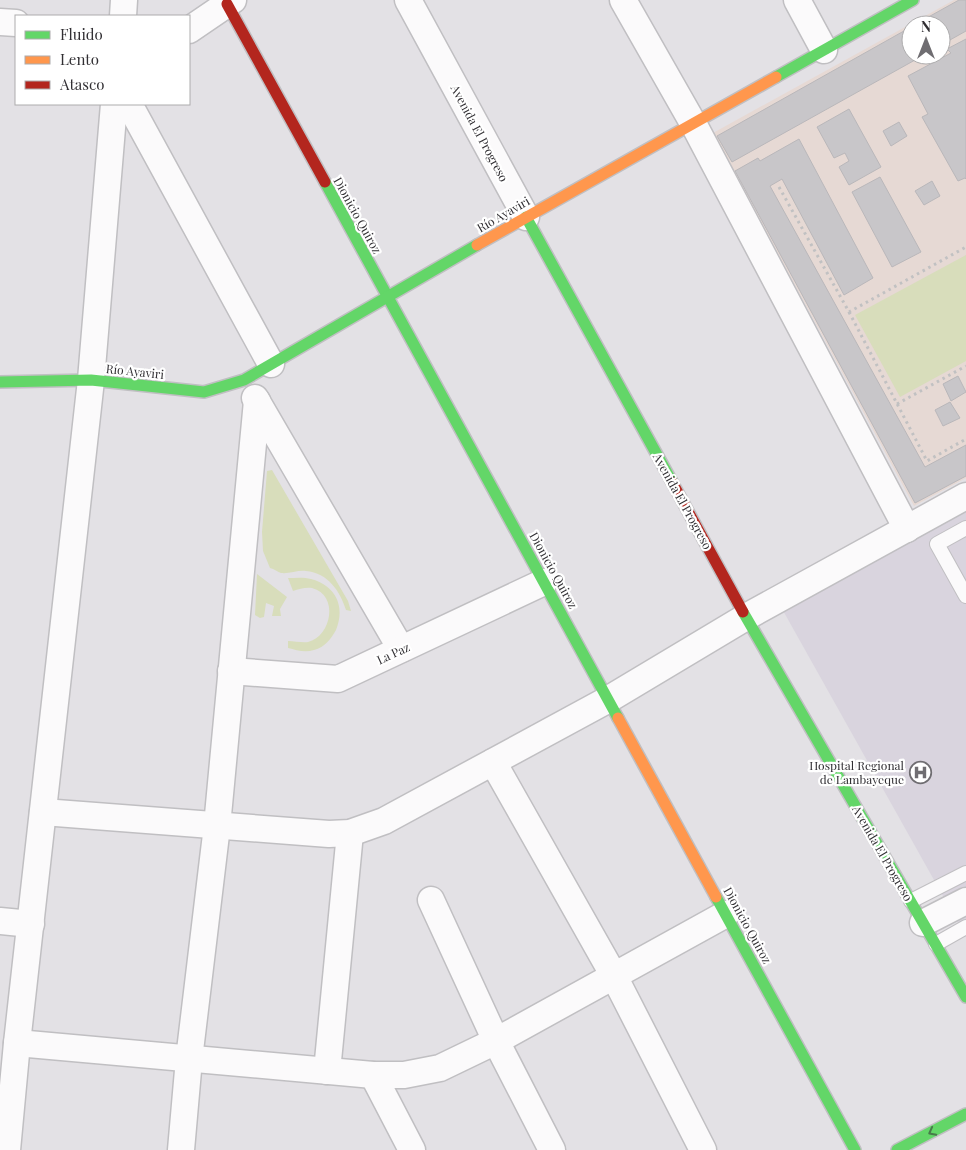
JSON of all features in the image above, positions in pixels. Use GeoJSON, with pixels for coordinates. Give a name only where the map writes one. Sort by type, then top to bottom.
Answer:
{"type":"FeatureCollection","features":[{"type":"Feature","properties":{"kind":"main road","name":"Río Ayaviri"},"geometry":{"type":"LineString","coordinates":[[0,382],[91,380],[204,392],[250,390],[271,364],[526,217],[913,0]]}},
{"type":"Feature","properties":{"kind":"main road","name":"Dionicio Quiroz"},"geometry":{"type":"LineString","coordinates":[[230,2],[387,296],[855,1150]]}},
{"type":"Feature","properties":{"kind":"main road","name":"Avenida El Progreso"},"geometry":{"type":"LineString","coordinates":[[526,217],[746,617],[966,997]]}},
{"type":"Feature","properties":{"kind":"main road"},"geometry":{"type":"LineString","coordinates":[[897,1150],[966,1114]]}},
{"type":"Feature","properties":{"kind":"street"},"geometry":{"type":"LineString","coordinates":[[123,15],[124,0]]}},
{"type":"Feature","properties":{"kind":"street","name":"Avenida El Progreso"},"geometry":{"type":"LineString","coordinates":[[408,0],[526,217]]}},
{"type":"Feature","properties":{"kind":"street"},"geometry":{"type":"LineString","coordinates":[[623,0],[693,123],[907,529]]}},
{"type":"Feature","properties":{"kind":"street"},"geometry":{"type":"LineString","coordinates":[[797,0],[824,50]]}},
{"type":"Feature","properties":{"kind":"street"},"geometry":{"type":"LineString","coordinates":[[190,29],[230,2]]}},
{"type":"Feature","properties":{"kind":"street"},"geometry":{"type":"LineString","coordinates":[[0,22],[15,23]]}},
{"type":"Feature","properties":{"kind":"street"},"geometry":{"type":"LineString","coordinates":[[7,1150],[17,1043],[91,380],[114,105]]}},
{"type":"Feature","properties":{"kind":"street"},"geometry":{"type":"LineString","coordinates":[[130,105],[271,364]]}},
{"type":"Feature","properties":{"kind":"street"},"geometry":{"type":"LineString","coordinates":[[250,390],[401,649]]}},
{"type":"Feature","properties":{"kind":"street"},"geometry":{"type":"LineString","coordinates":[[181,1150],[189,1059],[217,826],[231,671],[250,390]]}},
{"type":"Feature","properties":{"kind":"street"},"geometry":{"type":"LineString","coordinates":[[43,812],[329,834],[350,833],[384,821],[609,699],[746,617],[966,496]]}},
{"type":"Feature","properties":{"kind":"street","name":"La Paz"},"geometry":{"type":"LineString","coordinates":[[231,671],[338,679],[544,582]]}},
{"type":"Feature","properties":{"kind":"street"},"geometry":{"type":"LineString","coordinates":[[493,762],[614,976],[703,1150]]}},
{"type":"Feature","properties":{"kind":"street"},"geometry":{"type":"LineString","coordinates":[[327,1071],[350,833]]}},
{"type":"Feature","properties":{"kind":"street"},"geometry":{"type":"LineString","coordinates":[[431,900],[496,1041],[552,1150]]}},
{"type":"Feature","properties":{"kind":"street"},"geometry":{"type":"LineString","coordinates":[[929,934],[966,900]]}},
{"type":"Feature","properties":{"kind":"street"},"geometry":{"type":"LineString","coordinates":[[17,1043],[373,1075],[404,1075],[440,1068],[496,1041],[726,914]]}},
{"type":"Feature","properties":{"kind":"street"},"geometry":{"type":"LineString","coordinates":[[0,922],[31,924]]}},
{"type":"Feature","properties":{"kind":"street"},"geometry":{"type":"LineString","coordinates":[[373,1075],[412,1150]]}},
{"type":"Feature","properties":{"kind":"lane"},"geometry":{"type":"LineString","coordinates":[[966,528],[937,544],[966,596]]}},
{"type":"Feature","properties":{"kind":"lane"},"geometry":{"type":"LineString","coordinates":[[911,901],[966,873]]}},
{"type":"Feature","properties":{"kind":"lane"},"geometry":{"type":"LineString","coordinates":[[929,934],[966,927]]}},
{"type":"Feature","properties":{"kind":"path"},"geometry":{"type":"LineString","coordinates":[[779,187],[849,312],[927,460],[966,439]]}},
{"type":"Feature","properties":{"kind":"path"},"geometry":{"type":"LineString","coordinates":[[849,312],[966,247]]}},
{"type":"Feature","properties":{"kind":"path"},"geometry":{"type":"LineString","coordinates":[[897,404],[966,366]]}},
{"type":"Feature","properties":{"kind":"shaded area"},"geometry":{"type":"Polygon","coordinates":[[[954,0],[966,0],[966,478],[914,506],[713,133],[901,29],[901,65],[951,65],[951,15],[927,15],[954,0]]]}},
{"type":"Feature","properties":{"kind":"shaded area","name":"Hospital Regional de Lambayeque"},"geometry":{"type":"Polygon","coordinates":[[[966,506],[966,937],[781,607],[966,506]]]}},
{"type":"Feature","properties":{"kind":"green space"},"geometry":{"type":"Polygon","coordinates":[[[966,255],[966,361],[900,397],[855,315],[966,255]]]}},
{"type":"Feature","properties":{"kind":"green space"},"geometry":{"type":"Polygon","coordinates":[[[272,470],[348,601],[351,611],[346,610],[337,590],[321,575],[306,571],[281,573],[270,568],[263,551],[262,532],[267,471],[272,470]]]}},
{"type":"Feature","properties":{"kind":"green space"},"geometry":{"type":"Polygon","coordinates":[[[257,574],[287,597],[280,609],[281,616],[272,616],[274,606],[266,603],[264,617],[260,618],[255,615],[257,574]]]}},
{"type":"Feature","properties":{"kind":"green space"},"geometry":{"type":"Polygon","coordinates":[[[288,578],[305,578],[319,582],[332,591],[339,605],[340,613],[336,630],[327,642],[318,649],[304,651],[288,648],[288,641],[308,642],[323,632],[327,624],[329,607],[321,592],[312,588],[302,588],[293,591],[288,578]]]}},
{"type":"Feature","properties":{"kind":"building"},"geometry":{"type":"Polygon","coordinates":[[[959,0],[966,0],[966,31],[951,39],[951,15],[932,15],[959,0]]]}},
{"type":"Feature","properties":{"kind":"building"},"geometry":{"type":"Polygon","coordinates":[[[901,33],[901,65],[906,65],[732,162],[717,136],[901,33]]]}},
{"type":"Feature","properties":{"kind":"building"},"geometry":{"type":"Polygon","coordinates":[[[966,39],[966,179],[958,181],[922,117],[928,114],[908,76],[929,65],[951,65],[951,47],[966,39]]]}},
{"type":"Feature","properties":{"kind":"building"},"geometry":{"type":"Polygon","coordinates":[[[849,109],[881,167],[849,185],[839,167],[849,161],[845,153],[834,158],[817,127],[849,109]]]}},
{"type":"Feature","properties":{"kind":"building"},"geometry":{"type":"Polygon","coordinates":[[[899,122],[907,136],[891,146],[883,131],[899,122]]]}},
{"type":"Feature","properties":{"kind":"building"},"geometry":{"type":"Polygon","coordinates":[[[799,139],[873,278],[844,295],[782,179],[770,186],[925,467],[966,445],[966,476],[915,503],[735,171],[758,158],[760,161],[799,139]]]}},
{"type":"Feature","properties":{"kind":"building"},"geometry":{"type":"Polygon","coordinates":[[[880,177],[921,252],[892,267],[852,192],[880,177]]]}},
{"type":"Feature","properties":{"kind":"building"},"geometry":{"type":"Polygon","coordinates":[[[932,181],[940,196],[924,205],[915,191],[932,181]]]}},
{"type":"Feature","properties":{"kind":"building"},"geometry":{"type":"Polygon","coordinates":[[[958,376],[966,392],[951,401],[943,384],[958,376]]]}},
{"type":"Feature","properties":{"kind":"building"},"geometry":{"type":"Polygon","coordinates":[[[950,402],[960,418],[943,426],[935,410],[950,402]]]}},
{"type":"Feature","properties":{"kind":"traffic: fast"},"geometry":{"type":"LineString","coordinates":[[776,77],[913,0]]}},
{"type":"Feature","properties":{"kind":"traffic: fast"},"geometry":{"type":"LineString","coordinates":[[325,182],[618,718]]}},
{"type":"Feature","properties":{"kind":"traffic: fast"},"geometry":{"type":"LineString","coordinates":[[526,217],[672,482]]}},
{"type":"Feature","properties":{"kind":"traffic: fast"},"geometry":{"type":"LineString","coordinates":[[0,382],[91,380],[204,392],[244,380],[477,245]]}},
{"type":"Feature","properties":{"kind":"traffic: fast"},"geometry":{"type":"LineString","coordinates":[[743,612],[966,997]]}},
{"type":"Feature","properties":{"kind":"traffic: fast"},"geometry":{"type":"LineString","coordinates":[[716,897],[855,1150]]}},
{"type":"Feature","properties":{"kind":"traffic: fast"},"geometry":{"type":"LineString","coordinates":[[897,1150],[966,1114]]}},
{"type":"Feature","properties":{"kind":"traffic: slow"},"geometry":{"type":"LineString","coordinates":[[477,245],[776,77]]}},
{"type":"Feature","properties":{"kind":"traffic: slow"},"geometry":{"type":"LineString","coordinates":[[618,718],[716,897]]}},
{"type":"Feature","properties":{"kind":"traffic: jam"},"geometry":{"type":"LineString","coordinates":[[227,4],[325,182]]}},
{"type":"Feature","properties":{"kind":"traffic: jam"},"geometry":{"type":"LineString","coordinates":[[672,482],[743,612]]}},
{"type":"Feature","properties":{"kind":"place","name":"Hospital Regional de Lambayeque"},"geometry":{"type":"Point","coordinates":[920,772]}}]}
